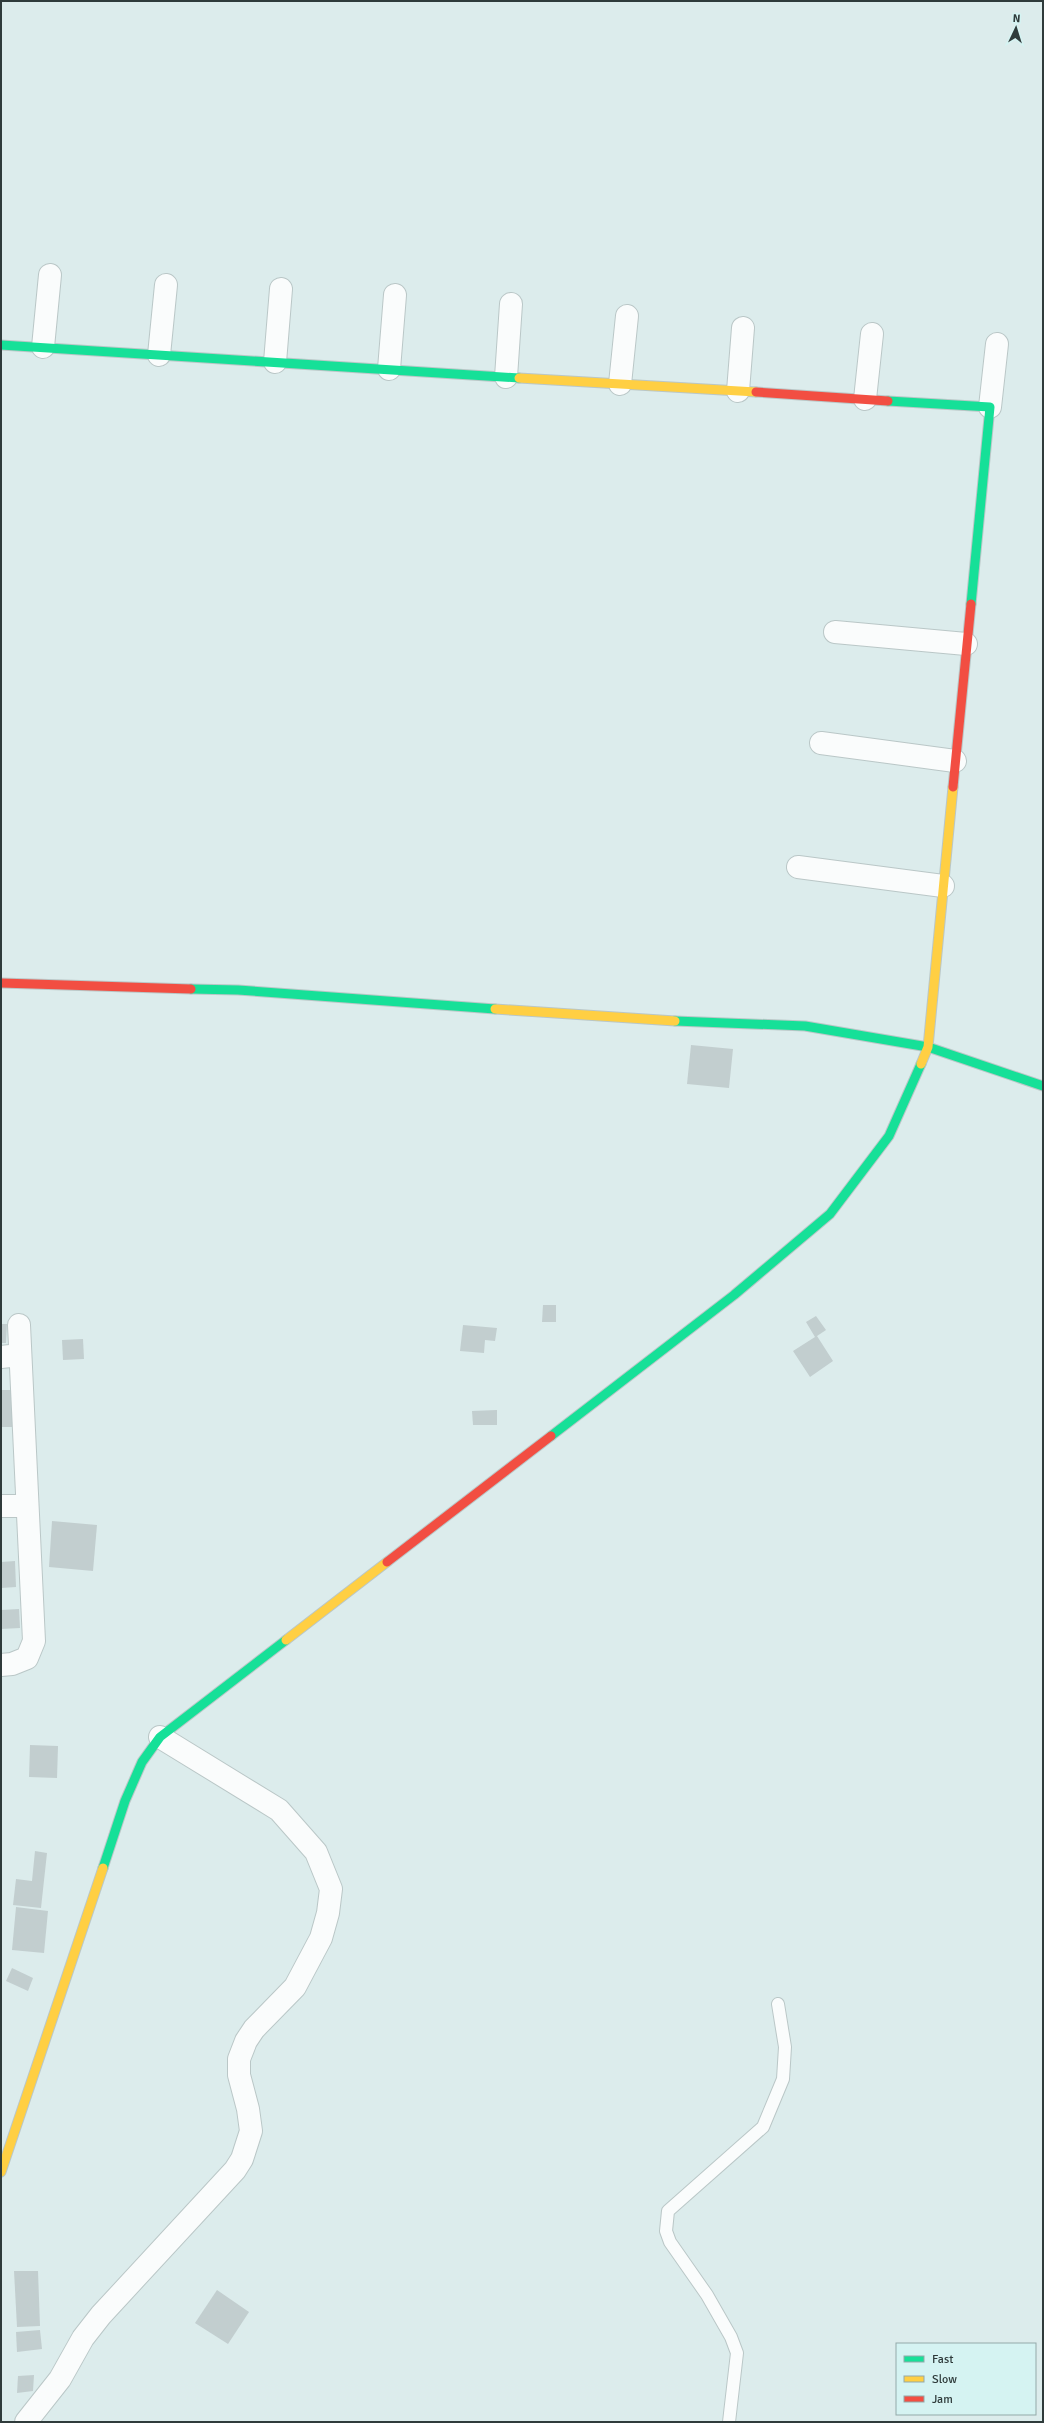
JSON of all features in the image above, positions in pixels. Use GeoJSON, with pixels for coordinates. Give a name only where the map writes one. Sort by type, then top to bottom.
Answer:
{"type":"FeatureCollection","features":[{"type":"Feature","properties":{"kind":"street"},"geometry":{"type":"LineString","coordinates":[[43,348],[50,275]]}},
{"type":"Feature","properties":{"kind":"street"},"geometry":{"type":"LineString","coordinates":[[159,355],[166,285]]}},
{"type":"Feature","properties":{"kind":"street"},"geometry":{"type":"LineString","coordinates":[[276,362],[281,289]]}},
{"type":"Feature","properties":{"kind":"street"},"geometry":{"type":"LineString","coordinates":[[389,369],[395,295]]}},
{"type":"Feature","properties":{"kind":"street"},"geometry":{"type":"LineString","coordinates":[[506,377],[511,304]]}},
{"type":"Feature","properties":{"kind":"street"},"geometry":{"type":"LineString","coordinates":[[620,384],[627,316]]}},
{"type":"Feature","properties":{"kind":"street"},"geometry":{"type":"LineString","coordinates":[[738,391],[743,328]]}},
{"type":"Feature","properties":{"kind":"street"},"geometry":{"type":"LineString","coordinates":[[865,399],[872,334]]}},
{"type":"Feature","properties":{"kind":"street"},"geometry":{"type":"LineString","coordinates":[[1,2172],[125,1800],[142,1762],[160,1737],[734,1295],[830,1214],[889,1136],[928,1047],[966,644],[997,344]]}},
{"type":"Feature","properties":{"kind":"street"},"geometry":{"type":"LineString","coordinates":[[1,345],[990,407]]}},
{"type":"Feature","properties":{"kind":"street"},"geometry":{"type":"LineString","coordinates":[[834,632],[966,644]]}},
{"type":"Feature","properties":{"kind":"street"},"geometry":{"type":"LineString","coordinates":[[821,743],[955,761]]}},
{"type":"Feature","properties":{"kind":"street"},"geometry":{"type":"LineString","coordinates":[[798,867],[943,886]]}},
{"type":"Feature","properties":{"kind":"street"},"geometry":{"type":"LineString","coordinates":[[1,983],[238,990],[636,1020],[805,1026],[928,1047],[1043,1086]]}},
{"type":"Feature","properties":{"kind":"street"},"geometry":{"type":"LineString","coordinates":[[1,1665],[12,1664],[27,1658],[34,1641],[27,1506],[11,1356],[19,1325]]}},
{"type":"Feature","properties":{"kind":"street"},"geometry":{"type":"LineString","coordinates":[[1,1506],[27,1506]]}},
{"type":"Feature","properties":{"kind":"street"},"geometry":{"type":"LineString","coordinates":[[26,2422],[60,2379],[83,2338],[101,2314],[235,2170],[242,2159],[251,2131],[248,2110],[239,2075],[239,2059],[246,2041],[254,2029],[295,1988],[321,1938],[328,1913],[331,1889],[316,1852],[278,1810],[160,1737]]}},
{"type":"Feature","properties":{"kind":"lane"},"geometry":{"type":"LineString","coordinates":[[729,2422],[737,2353],[731,2336],[706,2295],[670,2242],[666,2231],[668,2211],[764,2127],[783,2079],[785,2047],[778,2004]]}},
{"type":"Feature","properties":{"kind":"building"},"geometry":{"type":"Polygon","coordinates":[[[691,1045],[733,1049],[729,1088],[687,1084],[691,1045]]]}},
{"type":"Feature","properties":{"kind":"building"},"geometry":{"type":"Polygon","coordinates":[[[543,1305],[556,1305],[556,1322],[542,1322],[543,1305]]]}},
{"type":"Feature","properties":{"kind":"building"},"geometry":{"type":"Polygon","coordinates":[[[816,1316],[826,1330],[817,1336],[833,1361],[810,1377],[793,1351],[815,1337],[806,1322],[816,1316]]]}},
{"type":"Feature","properties":{"kind":"building"},"geometry":{"type":"Polygon","coordinates":[[[1,1324],[7,1324],[6,1343],[1,1343],[1,1324]]]}},
{"type":"Feature","properties":{"kind":"building"},"geometry":{"type":"Polygon","coordinates":[[[463,1325],[497,1328],[495,1341],[485,1340],[484,1353],[460,1351],[463,1325]]]}},
{"type":"Feature","properties":{"kind":"building"},"geometry":{"type":"Polygon","coordinates":[[[83,1339],[84,1359],[63,1360],[62,1340],[83,1339]]]}},
{"type":"Feature","properties":{"kind":"building"},"geometry":{"type":"Polygon","coordinates":[[[1,1390],[19,1390],[20,1427],[1,1427],[1,1390]]]}},
{"type":"Feature","properties":{"kind":"building"},"geometry":{"type":"Polygon","coordinates":[[[497,1410],[497,1425],[473,1425],[472,1411],[497,1410]]]}},
{"type":"Feature","properties":{"kind":"building"},"geometry":{"type":"Polygon","coordinates":[[[52,1521],[97,1525],[93,1571],[49,1567],[52,1521]]]}},
{"type":"Feature","properties":{"kind":"building"},"geometry":{"type":"Polygon","coordinates":[[[15,1561],[16,1587],[1,1588],[1,1562],[15,1561]]]}},
{"type":"Feature","properties":{"kind":"building"},"geometry":{"type":"Polygon","coordinates":[[[19,1609],[20,1628],[1,1629],[1,1610],[19,1609]]]}},
{"type":"Feature","properties":{"kind":"building"},"geometry":{"type":"Polygon","coordinates":[[[30,1745],[58,1746],[57,1778],[29,1777],[30,1745]]]}},
{"type":"Feature","properties":{"kind":"building"},"geometry":{"type":"Polygon","coordinates":[[[35,1851],[47,1853],[41,1908],[13,1905],[16,1879],[32,1881],[35,1851]]]}},
{"type":"Feature","properties":{"kind":"building"},"geometry":{"type":"Polygon","coordinates":[[[16,1907],[48,1911],[44,1953],[12,1950],[16,1907]]]}},
{"type":"Feature","properties":{"kind":"building"},"geometry":{"type":"Polygon","coordinates":[[[12,1968],[33,1978],[28,1991],[6,1981],[12,1968]]]}},
{"type":"Feature","properties":{"kind":"building"},"geometry":{"type":"Polygon","coordinates":[[[14,2271],[38,2271],[40,2326],[17,2327],[14,2271]]]}},
{"type":"Feature","properties":{"kind":"building"},"geometry":{"type":"Polygon","coordinates":[[[217,2290],[249,2312],[228,2344],[195,2323],[217,2290]]]}},
{"type":"Feature","properties":{"kind":"building"},"geometry":{"type":"Polygon","coordinates":[[[40,2330],[42,2349],[17,2352],[16,2332],[40,2330]]]}},
{"type":"Feature","properties":{"kind":"building"},"geometry":{"type":"Polygon","coordinates":[[[34,2375],[33,2391],[17,2393],[18,2376],[34,2375]]]}},
{"type":"Feature","properties":{"kind":"traffic: fast"},"geometry":{"type":"LineString","coordinates":[[1,345],[519,378]]}},
{"type":"Feature","properties":{"kind":"traffic: fast"},"geometry":{"type":"LineString","coordinates":[[888,401],[990,407],[971,604]]}},
{"type":"Feature","properties":{"kind":"traffic: fast"},"geometry":{"type":"LineString","coordinates":[[191,989],[238,990],[495,1009]]}},
{"type":"Feature","properties":{"kind":"traffic: fast"},"geometry":{"type":"LineString","coordinates":[[675,1021],[805,1026],[928,1047],[1043,1086]]}},
{"type":"Feature","properties":{"kind":"traffic: fast"},"geometry":{"type":"LineString","coordinates":[[551,1436],[734,1295],[830,1214],[889,1136],[921,1064]]}},
{"type":"Feature","properties":{"kind":"traffic: fast"},"geometry":{"type":"LineString","coordinates":[[103,1868],[125,1801],[142,1762],[160,1737],[286,1640]]}},
{"type":"Feature","properties":{"kind":"traffic: slow"},"geometry":{"type":"LineString","coordinates":[[519,378],[756,392]]}},
{"type":"Feature","properties":{"kind":"traffic: slow"},"geometry":{"type":"LineString","coordinates":[[921,1064],[928,1047],[953,787]]}},
{"type":"Feature","properties":{"kind":"traffic: slow"},"geometry":{"type":"LineString","coordinates":[[495,1009],[675,1021]]}},
{"type":"Feature","properties":{"kind":"traffic: slow"},"geometry":{"type":"LineString","coordinates":[[286,1640],[387,1562]]}},
{"type":"Feature","properties":{"kind":"traffic: slow"},"geometry":{"type":"LineString","coordinates":[[1,2172],[103,1868]]}},
{"type":"Feature","properties":{"kind":"traffic: jam"},"geometry":{"type":"LineString","coordinates":[[756,392],[888,401]]}},
{"type":"Feature","properties":{"kind":"traffic: jam"},"geometry":{"type":"LineString","coordinates":[[953,787],[971,604]]}},
{"type":"Feature","properties":{"kind":"traffic: jam"},"geometry":{"type":"LineString","coordinates":[[1,983],[191,989]]}},
{"type":"Feature","properties":{"kind":"traffic: jam"},"geometry":{"type":"LineString","coordinates":[[387,1562],[551,1436]]}}]}
